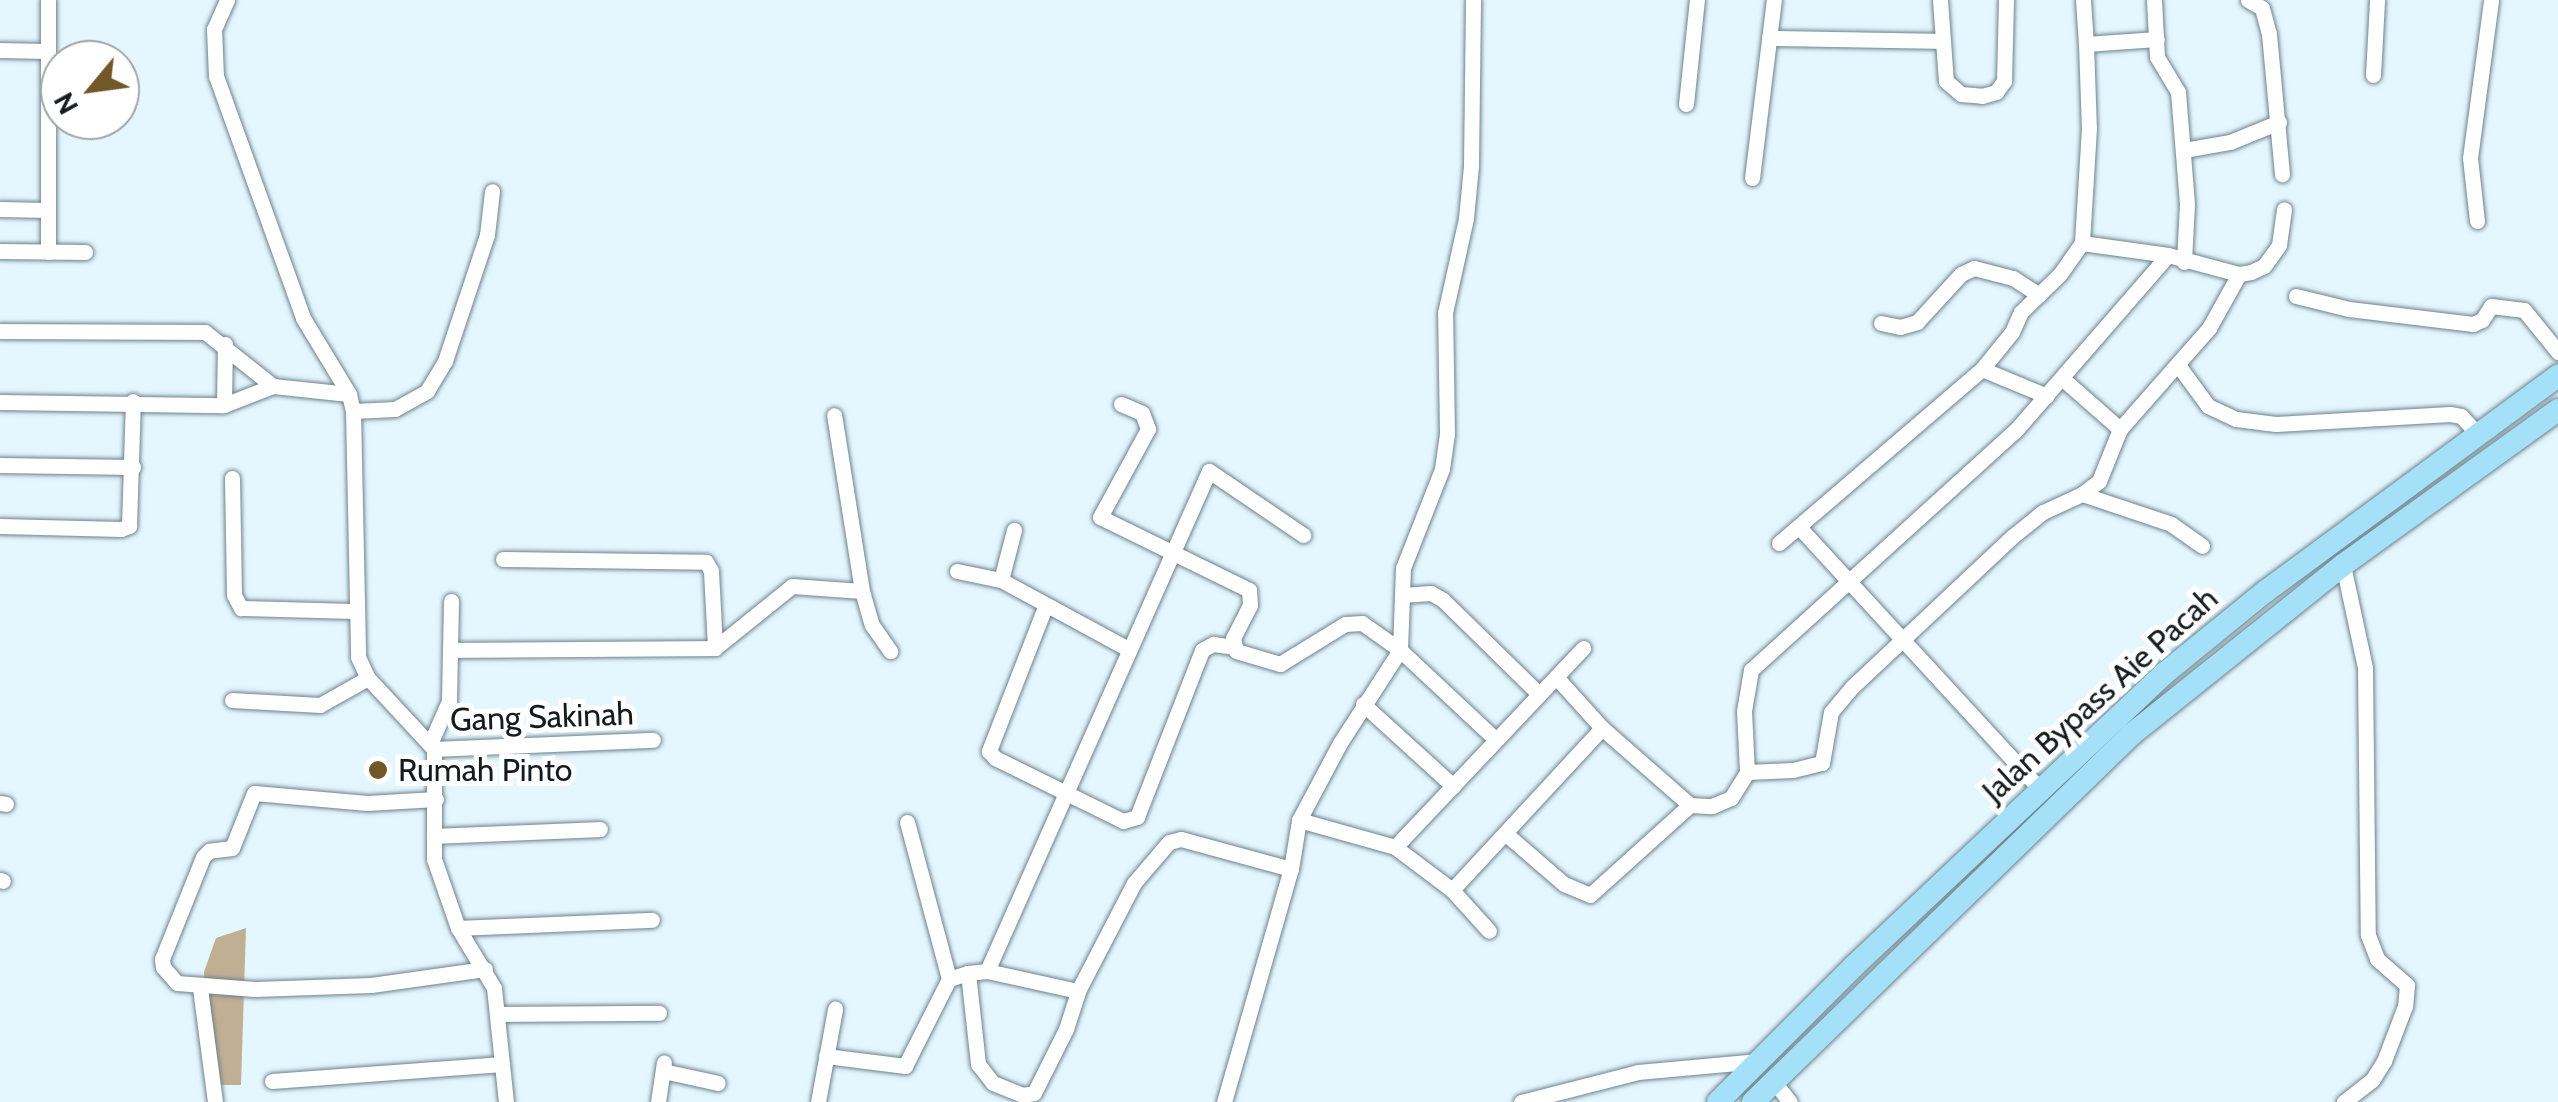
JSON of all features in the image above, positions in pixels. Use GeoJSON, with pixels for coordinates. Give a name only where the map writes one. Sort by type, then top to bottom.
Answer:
{"type":"FeatureCollection","features":[{"type":"Feature","properties":{"kind":"highway","name":"Jalan Bypass Aie Pacah"},"geometry":{"type":"LineString","coordinates":[[1718,1102],[2039,788],[2165,673],[2477,433],[2558,376]]}},
{"type":"Feature","properties":{"kind":"highway"},"geometry":{"type":"LineString","coordinates":[[1753,1102],[2132,734],[2343,565],[2558,410]]}},
{"type":"Feature","properties":{"kind":"street"},"geometry":{"type":"LineString","coordinates":[[48,0],[48,40]]}},
{"type":"Feature","properties":{"kind":"street"},"geometry":{"type":"LineString","coordinates":[[227,0],[214,29],[216,76],[303,318],[351,403],[358,657],[368,678],[432,747]]}},
{"type":"Feature","properties":{"kind":"street"},"geometry":{"type":"LineString","coordinates":[[1224,1102],[1300,820],[1363,704],[1400,650],[1403,568],[1442,468],[1447,434],[1445,313],[1466,218],[1471,166],[1473,0]]}},
{"type":"Feature","properties":{"kind":"street"},"geometry":{"type":"LineString","coordinates":[[1686,104],[1697,0]]}},
{"type":"Feature","properties":{"kind":"street"},"geometry":{"type":"LineString","coordinates":[[1752,178],[1774,0]]}},
{"type":"Feature","properties":{"kind":"street"},"geometry":{"type":"LineString","coordinates":[[1940,0],[1942,72],[1952,88],[1982,96],[1996,92],[2006,74],[2006,0]]}},
{"type":"Feature","properties":{"kind":"street"},"geometry":{"type":"LineString","coordinates":[[1779,542],[1982,369],[2082,243],[2089,128],[2083,0]]}},
{"type":"Feature","properties":{"kind":"street"},"geometry":{"type":"LineString","coordinates":[[2154,0],[2159,64],[2178,92],[2184,150],[2184,262]]}},
{"type":"Feature","properties":{"kind":"street"},"geometry":{"type":"LineString","coordinates":[[2248,0],[2262,8],[2269,34],[2282,174]]}},
{"type":"Feature","properties":{"kind":"street"},"geometry":{"type":"LineString","coordinates":[[2373,75],[2377,0]]}},
{"type":"Feature","properties":{"kind":"street"},"geometry":{"type":"LineString","coordinates":[[2478,222],[2470,158],[2491,0]]}},
{"type":"Feature","properties":{"kind":"street"},"geometry":{"type":"LineString","coordinates":[[1769,38],[1940,41]]}},
{"type":"Feature","properties":{"kind":"street"},"geometry":{"type":"LineString","coordinates":[[2086,44],[2156,39]]}},
{"type":"Feature","properties":{"kind":"street"},"geometry":{"type":"LineString","coordinates":[[0,50],[40,50]]}},
{"type":"Feature","properties":{"kind":"street"},"geometry":{"type":"LineString","coordinates":[[2184,150],[2230,142],[2279,122]]}},
{"type":"Feature","properties":{"kind":"street"},"geometry":{"type":"LineString","coordinates":[[48,140],[48,252]]}},
{"type":"Feature","properties":{"kind":"street"},"geometry":{"type":"LineString","coordinates":[[0,331],[205,332],[225,344],[273,386],[395,410],[426,391],[445,362],[488,234],[492,191]]}},
{"type":"Feature","properties":{"kind":"street"},"geometry":{"type":"LineString","coordinates":[[0,210],[48,210]]}},
{"type":"Feature","properties":{"kind":"street"},"geometry":{"type":"LineString","coordinates":[[2082,243],[2168,254],[2184,262],[2240,274],[2264,266],[2272,257],[2284,228],[2284,210]]}},
{"type":"Feature","properties":{"kind":"street"},"geometry":{"type":"LineString","coordinates":[[0,251],[85,252]]}},
{"type":"Feature","properties":{"kind":"street"},"geometry":{"type":"LineString","coordinates":[[1557,678],[1602,728],[1690,805],[1712,806],[1731,798],[1747,772],[1744,711],[1752,670],[2002,444],[2063,379],[2168,254]]}},
{"type":"Feature","properties":{"kind":"street"},"geometry":{"type":"LineString","coordinates":[[1881,324],[1900,326],[1917,322],[1961,274],[1974,268],[2013,278],[2038,295]]}},
{"type":"Feature","properties":{"kind":"street"},"geometry":{"type":"LineString","coordinates":[[1747,772],[1803,769],[1822,763],[1831,712],[1901,638],[2042,512],[2082,494],[2099,481],[2120,429],[2226,306],[2240,274]]}},
{"type":"Feature","properties":{"kind":"street"},"geometry":{"type":"LineString","coordinates":[[2296,296],[2348,310],[2473,324],[2482,320],[2492,306],[2524,310],[2558,352]]}},
{"type":"Feature","properties":{"kind":"street"},"geometry":{"type":"LineString","coordinates":[[224,404],[225,344]]}},
{"type":"Feature","properties":{"kind":"street"},"geometry":{"type":"LineString","coordinates":[[2178,365],[2208,406],[2236,419],[2276,424],[2450,414],[2461,416],[2477,433]]}},
{"type":"Feature","properties":{"kind":"street"},"geometry":{"type":"LineString","coordinates":[[1982,369],[2047,396]]}},
{"type":"Feature","properties":{"kind":"street"},"geometry":{"type":"LineString","coordinates":[[2063,379],[2120,429]]}},
{"type":"Feature","properties":{"kind":"street"},"geometry":{"type":"LineString","coordinates":[[0,402],[224,404],[273,386]]}},
{"type":"Feature","properties":{"kind":"street"},"geometry":{"type":"LineString","coordinates":[[0,526],[126,528],[132,520],[133,401]]}},
{"type":"Feature","properties":{"kind":"street"},"geometry":{"type":"LineString","coordinates":[[1121,404],[1142,413],[1148,430],[1100,517],[1249,590],[1250,605],[1233,638],[1234,648]]}},
{"type":"Feature","properties":{"kind":"street"},"geometry":{"type":"LineString","coordinates":[[834,416],[862,590],[872,626],[890,651]]}},
{"type":"Feature","properties":{"kind":"street"},"geometry":{"type":"LineString","coordinates":[[0,466],[132,467]]}},
{"type":"Feature","properties":{"kind":"street"},"geometry":{"type":"LineString","coordinates":[[987,970],[1209,471],[1303,535]]}},
{"type":"Feature","properties":{"kind":"street"},"geometry":{"type":"LineString","coordinates":[[232,478],[234,596],[241,608],[356,611]]}},
{"type":"Feature","properties":{"kind":"street"},"geometry":{"type":"LineString","coordinates":[[2082,494],[2172,524],[2202,546]]}},
{"type":"Feature","properties":{"kind":"street"},"geometry":{"type":"LineString","coordinates":[[1799,526],[2039,788]]}},
{"type":"Feature","properties":{"kind":"street"},"geometry":{"type":"LineString","coordinates":[[1002,580],[1014,530]]}},
{"type":"Feature","properties":{"kind":"street"},"geometry":{"type":"LineString","coordinates":[[503,559],[703,560],[711,571],[715,648]]}},
{"type":"Feature","properties":{"kind":"street"},"geometry":{"type":"LineString","coordinates":[[2343,565],[2365,668],[2368,935],[2377,958],[2406,986],[2405,1006],[2384,1061],[2372,1080],[2344,1102]]}},
{"type":"Feature","properties":{"kind":"street"},"geometry":{"type":"LineString","coordinates":[[957,572],[1002,580],[1128,650]]}},
{"type":"Feature","properties":{"kind":"street"},"geometry":{"type":"LineString","coordinates":[[450,650],[715,648],[792,586],[862,590]]}},
{"type":"Feature","properties":{"kind":"street"},"geometry":{"type":"LineString","coordinates":[[1402,595],[1431,593],[1443,600],[1538,693]]}},
{"type":"Feature","properties":{"kind":"street"},"geometry":{"type":"LineString","coordinates":[[452,601],[450,701],[432,747],[434,836],[440,886],[458,928],[485,969],[500,1014],[506,1102]]}},
{"type":"Feature","properties":{"kind":"street"},"geometry":{"type":"LineString","coordinates":[[1045,607],[990,751],[995,758],[1123,821],[1137,817],[1202,650],[1213,644],[1280,664],[1356,622],[1370,626],[1494,738]]}},
{"type":"Feature","properties":{"kind":"street"},"geometry":{"type":"LineString","coordinates":[[1395,847],[1583,648]]}},
{"type":"Feature","properties":{"kind":"street"},"geometry":{"type":"LineString","coordinates":[[232,700],[320,704],[368,678]]}},
{"type":"Feature","properties":{"kind":"street"},"geometry":{"type":"LineString","coordinates":[[1363,704],[1452,786]]}},
{"type":"Feature","properties":{"kind":"street"},"geometry":{"type":"LineString","coordinates":[[1452,890],[1602,728]]}},
{"type":"Feature","properties":{"kind":"street","name":"Gang Sakinah"},"geometry":{"type":"LineString","coordinates":[[432,747],[653,740]]}},
{"type":"Feature","properties":{"kind":"street"},"geometry":{"type":"LineString","coordinates":[[436,799],[367,803],[259,792],[250,796],[232,848],[210,851],[203,857],[162,959],[172,980],[204,988],[371,985],[485,969]]}},
{"type":"Feature","properties":{"kind":"street"},"geometry":{"type":"LineString","coordinates":[[1506,834],[1564,884],[1590,895],[1690,805]]}},
{"type":"Feature","properties":{"kind":"street"},"geometry":{"type":"LineString","coordinates":[[1300,820],[1395,847],[1452,890],[1488,931]]}},
{"type":"Feature","properties":{"kind":"street"},"geometry":{"type":"LineString","coordinates":[[826,1056],[905,1066],[949,979],[907,822]]}},
{"type":"Feature","properties":{"kind":"street"},"geometry":{"type":"LineString","coordinates":[[434,836],[600,829]]}},
{"type":"Feature","properties":{"kind":"street"},"geometry":{"type":"LineString","coordinates":[[968,973],[978,1064],[994,1084],[1022,1095],[1034,1093],[1078,991],[1134,883],[1168,842],[1181,839],[1290,868]]}},
{"type":"Feature","properties":{"kind":"street"},"geometry":{"type":"LineString","coordinates":[[458,928],[652,920]]}},
{"type":"Feature","properties":{"kind":"street"},"geometry":{"type":"LineString","coordinates":[[949,979],[987,970],[1078,991]]}},
{"type":"Feature","properties":{"kind":"street"},"geometry":{"type":"LineString","coordinates":[[204,988],[215,1102]]}},
{"type":"Feature","properties":{"kind":"street"},"geometry":{"type":"LineString","coordinates":[[818,1102],[835,1010]]}},
{"type":"Feature","properties":{"kind":"street"},"geometry":{"type":"LineString","coordinates":[[500,1014],[659,1013]]}},
{"type":"Feature","properties":{"kind":"street"},"geometry":{"type":"LineString","coordinates":[[1521,1102],[1638,1072],[1764,1061]]}},
{"type":"Feature","properties":{"kind":"street"},"geometry":{"type":"LineString","coordinates":[[272,1081],[502,1064]]}},
{"type":"Feature","properties":{"kind":"street"},"geometry":{"type":"LineString","coordinates":[[658,1102],[664,1066],[718,1083]]}},
{"type":"Feature","properties":{"kind":"street"},"geometry":{"type":"LineString","coordinates":[[1775,1083],[1790,1102]]}},
{"type":"Feature","properties":{"kind":"shaded area"},"geometry":{"type":"Polygon","coordinates":[[[246,928],[241,1085],[212,1085],[204,972],[216,938],[246,928]]]}},
{"type":"Feature","properties":{"kind":"place","name":"Rumah Pinto"},"geometry":{"type":"Point","coordinates":[378,770]}}]}
